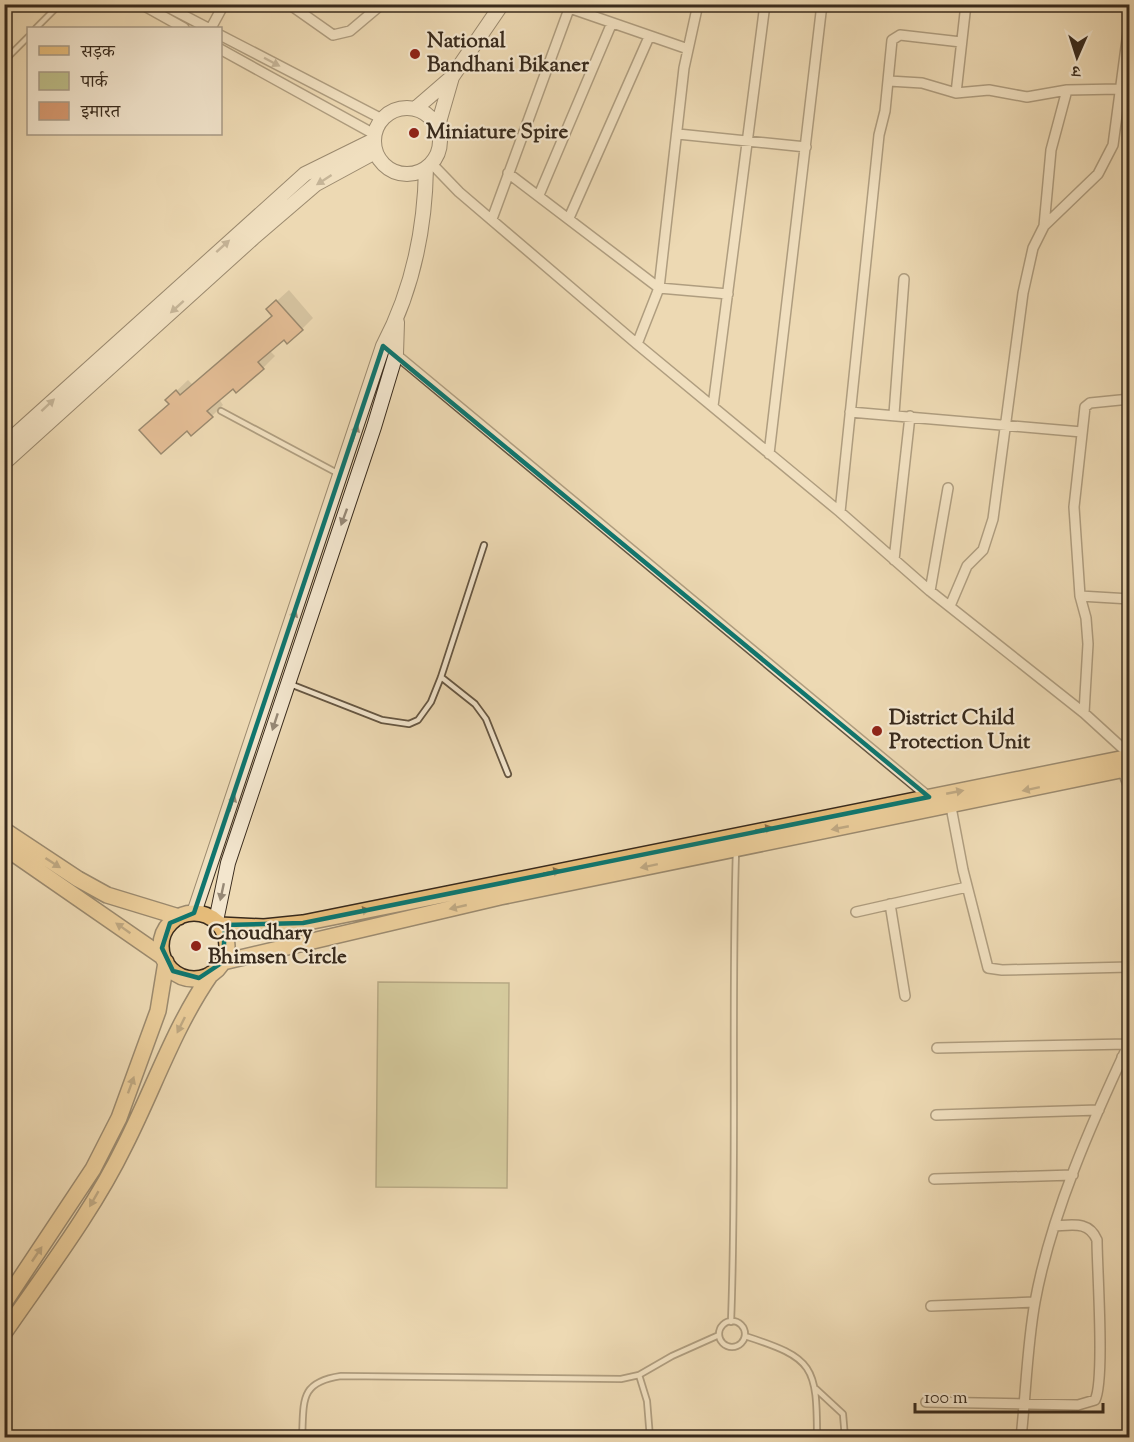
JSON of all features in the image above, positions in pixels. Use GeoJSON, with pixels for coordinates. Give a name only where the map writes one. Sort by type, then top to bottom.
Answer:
{"type":"FeatureCollection","features":[{"type":"Feature","properties":{"kind":"main road"},"geometry":{"type":"LineString","coordinates":[[223,962],[929,797],[1128,762]]}},
{"type":"Feature","properties":{"kind":"main road"},"geometry":{"type":"LineString","coordinates":[[4,830],[78,879],[107,895],[218,923],[264,927],[303,923],[736,842],[951,807],[1128,762]]}},
{"type":"Feature","properties":{"kind":"main road"},"geometry":{"type":"LineString","coordinates":[[4,847],[165,959],[173,970],[190,978],[211,974]]}},
{"type":"Feature","properties":{"kind":"main road"},"geometry":{"type":"LineString","coordinates":[[4,1303],[93,1169],[119,1118],[158,1011],[165,959],[164,932],[187,915]]}},
{"type":"Feature","properties":{"kind":"main road"},"geometry":{"type":"LineString","coordinates":[[4,1332],[88,1210],[125,1146],[190,1007],[211,974],[223,962],[227,948],[218,923]]}},
{"type":"Feature","properties":{"kind":"street"},"geometry":{"type":"LineString","coordinates":[[141,4],[182,27]]}},
{"type":"Feature","properties":{"kind":"street"},"geometry":{"type":"LineString","coordinates":[[162,4],[208,27]]}},
{"type":"Feature","properties":{"kind":"street"},"geometry":{"type":"LineString","coordinates":[[211,27],[224,4]]}},
{"type":"Feature","properties":{"kind":"street"},"geometry":{"type":"LineString","coordinates":[[289,4],[333,35],[350,31],[382,4]]}},
{"type":"Feature","properties":{"kind":"street"},"geometry":{"type":"LineString","coordinates":[[415,109],[452,77],[502,4]]}},
{"type":"Feature","properties":{"kind":"street"},"geometry":{"type":"LineString","coordinates":[[558,4],[610,25],[688,49]]}},
{"type":"Feature","properties":{"kind":"street"},"geometry":{"type":"LineString","coordinates":[[637,344],[659,288],[688,49],[698,4]]}},
{"type":"Feature","properties":{"kind":"street"},"geometry":{"type":"LineString","coordinates":[[713,406],[765,4]]}},
{"type":"Feature","properties":{"kind":"street"},"geometry":{"type":"LineString","coordinates":[[769,454],[822,4]]}},
{"type":"Feature","properties":{"kind":"street"},"geometry":{"type":"LineString","coordinates":[[956,93],[966,4]]}},
{"type":"Feature","properties":{"kind":"street"},"geometry":{"type":"LineString","coordinates":[[492,219],[570,9]]}},
{"type":"Feature","properties":{"kind":"street"},"geometry":{"type":"LineString","coordinates":[[1044,226],[1083,192],[1098,174],[1113,145],[1130,17]]}},
{"type":"Feature","properties":{"kind":"street"},"geometry":{"type":"LineString","coordinates":[[539,195],[610,25]]}},
{"type":"Feature","properties":{"kind":"street"},"geometry":{"type":"LineString","coordinates":[[222,36],[382,118]]}},
{"type":"Feature","properties":{"kind":"street"},"geometry":{"type":"LineString","coordinates":[[569,218],[649,37]]}},
{"type":"Feature","properties":{"kind":"street"},"geometry":{"type":"LineString","coordinates":[[840,512],[879,135],[889,81],[890,48],[895,37],[962,42]]}},
{"type":"Feature","properties":{"kind":"street"},"geometry":{"type":"LineString","coordinates":[[222,50],[374,142],[386,166],[393,171],[411,173],[429,165]]}},
{"type":"Feature","properties":{"kind":"street"},"geometry":{"type":"LineString","coordinates":[[187,915],[341,475],[383,346],[397,320],[420,240],[429,165],[439,150],[437,129],[452,77]]}},
{"type":"Feature","properties":{"kind":"street"},"geometry":{"type":"LineString","coordinates":[[889,81],[922,83],[956,93],[989,90],[1027,97],[1067,90],[1119,89]]}},
{"type":"Feature","properties":{"kind":"street"},"geometry":{"type":"LineString","coordinates":[[950,606],[967,566],[983,550],[989,537],[1023,293],[1033,248],[1044,226],[1051,150],[1067,90]]}},
{"type":"Feature","properties":{"kind":"street"},"geometry":{"type":"LineString","coordinates":[[4,463],[8,444],[316,184],[374,142],[382,118],[397,109],[415,109],[429,117],[437,129]]}},
{"type":"Feature","properties":{"kind":"street"},"geometry":{"type":"LineString","coordinates":[[678,134],[806,147]]}},
{"type":"Feature","properties":{"kind":"street"},"geometry":{"type":"LineString","coordinates":[[429,165],[637,344],[840,512],[894,561],[1084,713],[1128,762],[1130,790]]}},
{"type":"Feature","properties":{"kind":"street"},"geometry":{"type":"LineString","coordinates":[[508,173],[659,288],[728,294]]}},
{"type":"Feature","properties":{"kind":"street"},"geometry":{"type":"LineString","coordinates":[[894,414],[904,279]]}},
{"type":"Feature","properties":{"kind":"street"},"geometry":{"type":"LineString","coordinates":[[218,923],[228,862],[371,438],[396,354],[397,320]]}},
{"type":"Feature","properties":{"kind":"street"},"geometry":{"type":"LineString","coordinates":[[383,346],[396,354],[929,797]]}},
{"type":"Feature","properties":{"kind":"street"},"geometry":{"type":"LineString","coordinates":[[1084,713],[1088,644],[1086,618],[1080,596],[1074,507],[1085,407],[1090,403],[1130,399]]}},
{"type":"Feature","properties":{"kind":"street"},"geometry":{"type":"LineString","coordinates":[[850,412],[1082,432]]}},
{"type":"Feature","properties":{"kind":"street"},"geometry":{"type":"LineString","coordinates":[[894,561],[910,416]]}},
{"type":"Feature","properties":{"kind":"street"},"geometry":{"type":"LineString","coordinates":[[930,591],[948,488]]}},
{"type":"Feature","properties":{"kind":"street"},"geometry":{"type":"LineString","coordinates":[[1080,596],[1130,599]]}},
{"type":"Feature","properties":{"kind":"street"},"geometry":{"type":"LineString","coordinates":[[951,807],[967,887],[986,962],[993,970],[1130,967]]}},
{"type":"Feature","properties":{"kind":"street"},"geometry":{"type":"LineString","coordinates":[[856,912],[967,887]]}},
{"type":"Feature","properties":{"kind":"street"},"geometry":{"type":"LineString","coordinates":[[890,904],[905,996]]}},
{"type":"Feature","properties":{"kind":"street"},"geometry":{"type":"LineString","coordinates":[[936,1048],[1129,1042],[1099,1110],[1055,1226],[1035,1302],[1021,1437]]}},
{"type":"Feature","properties":{"kind":"street"},"geometry":{"type":"LineString","coordinates":[[1122,1057],[1130,1068]]}},
{"type":"Feature","properties":{"kind":"street"},"geometry":{"type":"LineString","coordinates":[[936,1115],[1099,1110]]}},
{"type":"Feature","properties":{"kind":"street"},"geometry":{"type":"LineString","coordinates":[[934,1179],[1073,1175]]}},
{"type":"Feature","properties":{"kind":"street"},"geometry":{"type":"LineString","coordinates":[[926,1402],[1089,1403],[1097,1396],[1097,1240],[1093,1230],[1087,1226],[1055,1226]]}},
{"type":"Feature","properties":{"kind":"street"},"geometry":{"type":"LineString","coordinates":[[932,1306],[1035,1302]]}},
{"type":"Feature","properties":{"kind":"lane"},"geometry":{"type":"LineString","coordinates":[[37,27],[60,4]]}},
{"type":"Feature","properties":{"kind":"lane"},"geometry":{"type":"LineString","coordinates":[[4,61],[27,38]]}},
{"type":"Feature","properties":{"kind":"lane"},"geometry":{"type":"LineString","coordinates":[[221,411],[341,475]]}},
{"type":"Feature","properties":{"kind":"lane"},"geometry":{"type":"LineString","coordinates":[[287,684],[382,720],[409,724],[418,720],[426,712],[441,677],[484,545]]}},
{"type":"Feature","properties":{"kind":"lane"},"geometry":{"type":"LineString","coordinates":[[441,677],[475,704],[486,719],[508,774]]}},
{"type":"Feature","properties":{"kind":"lane"},"geometry":{"type":"LineString","coordinates":[[731,1322],[735,1211],[732,954],[736,842]]}},
{"type":"Feature","properties":{"kind":"lane"},"geometry":{"type":"LineString","coordinates":[[731,1322],[742,1327],[745,1336],[741,1344],[733,1347],[725,1345],[719,1335],[721,1328],[731,1322]]}},
{"type":"Feature","properties":{"kind":"lane"},"geometry":{"type":"LineString","coordinates":[[302,1437],[304,1399],[310,1387],[322,1379],[353,1376],[609,1379],[639,1375],[672,1356],[719,1335]]}},
{"type":"Feature","properties":{"kind":"lane"},"geometry":{"type":"LineString","coordinates":[[745,1336],[792,1354],[812,1373],[816,1389],[817,1437]]}},
{"type":"Feature","properties":{"kind":"lane"},"geometry":{"type":"LineString","coordinates":[[639,1375],[647,1401],[650,1437]]}},
{"type":"Feature","properties":{"kind":"lane"},"geometry":{"type":"LineString","coordinates":[[816,1389],[843,1414],[845,1437]]}},
{"type":"Feature","properties":{"kind":"highlighted area"},"geometry":{"type":"Polygon","coordinates":[[[383,346],[929,797],[303,923],[225,925],[223,962],[199,978],[173,971],[162,948],[170,923],[194,913],[383,346]]]}},
{"type":"Feature","properties":{"kind":"green space"},"geometry":{"type":"Polygon","coordinates":[[[378,982],[509,983],[507,1188],[376,1187],[378,982]]]}},
{"type":"Feature","properties":{"kind":"building"},"geometry":{"type":"Polygon","coordinates":[[[276,300],[303,330],[287,344],[284,340],[258,362],[264,369],[236,393],[233,389],[207,411],[213,417],[191,436],[187,431],[161,454],[139,430],[169,404],[165,400],[176,390],[180,395],[272,316],[266,309],[276,300]]]}},
{"type":"Feature","properties":{"kind":"place","name":"National Bandhani Bikaner"},"geometry":{"type":"Point","coordinates":[415,54]}},
{"type":"Feature","properties":{"kind":"place","name":"Miniature Spire"},"geometry":{"type":"Point","coordinates":[414,133]}},
{"type":"Feature","properties":{"kind":"place","name":"District Child Protection Unit"},"geometry":{"type":"Point","coordinates":[877,731]}},
{"type":"Feature","properties":{"kind":"place","name":"Choudhary Bhimsen Circle"},"geometry":{"type":"Point","coordinates":[196,946]}}]}
